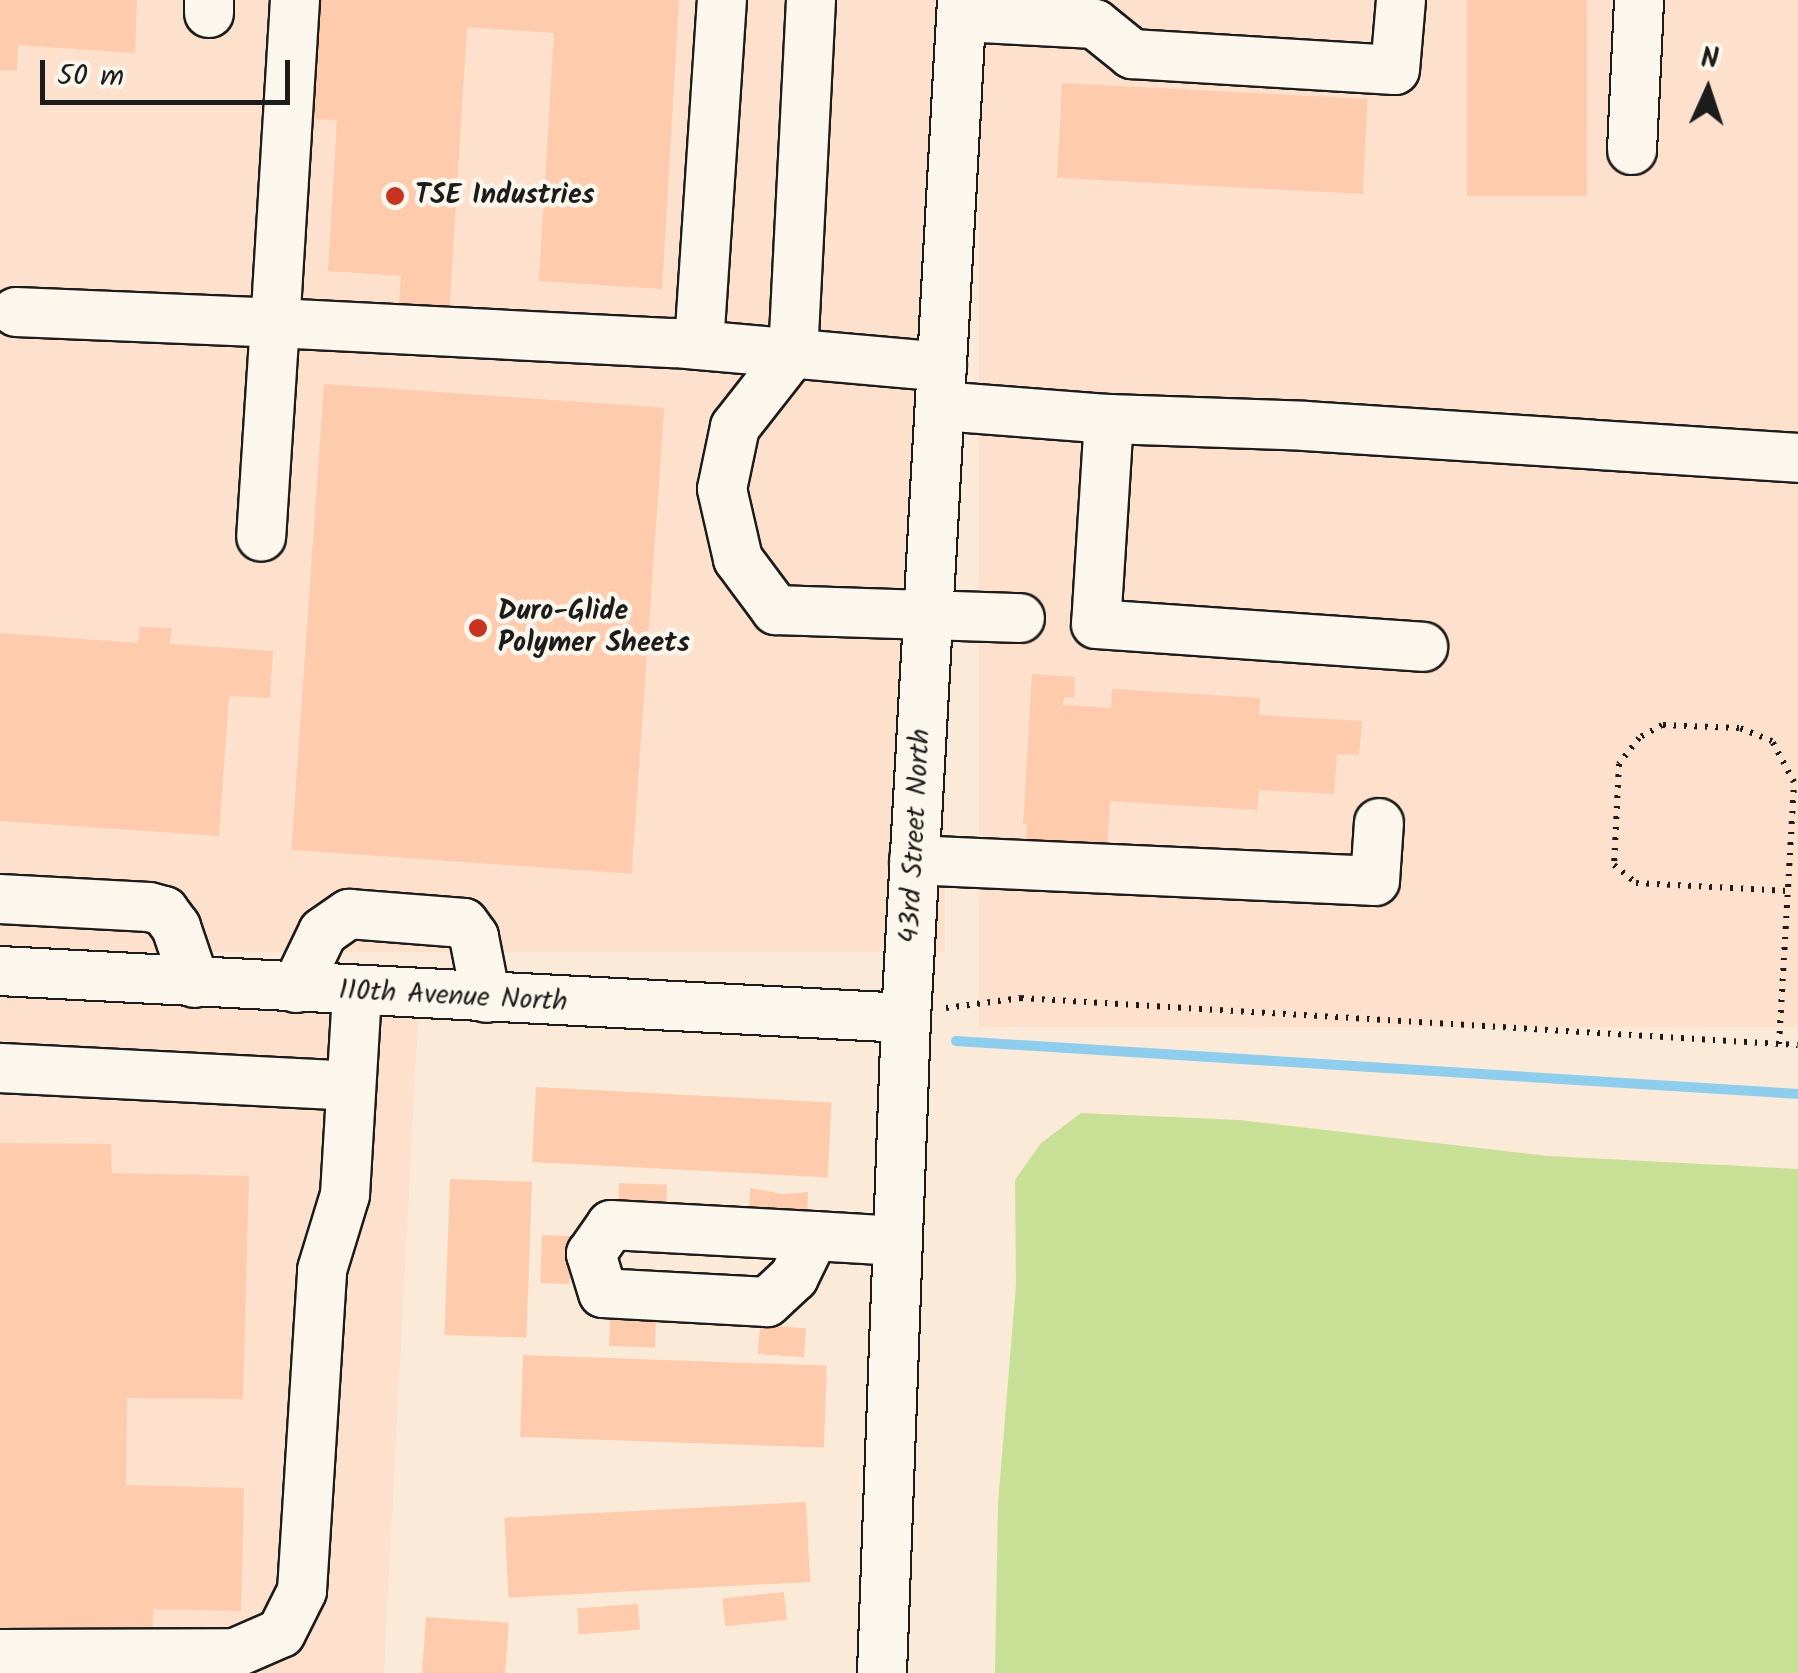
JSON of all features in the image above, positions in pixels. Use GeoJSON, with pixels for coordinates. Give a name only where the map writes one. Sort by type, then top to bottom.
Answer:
{"type":"FeatureCollection","features":[{"type":"Feature","properties":{"kind":"street"},"geometry":{"type":"LineString","coordinates":[[261,537],[295,0]]}},
{"type":"Feature","properties":{"kind":"street"},"geometry":{"type":"LineString","coordinates":[[699,345],[722,0]]}},
{"type":"Feature","properties":{"kind":"street"},"geometry":{"type":"LineString","coordinates":[[811,0],[793,353],[735,427],[722,489],[738,559],[776,610],[1020,618]]}},
{"type":"Feature","properties":{"kind":"street"},"geometry":{"type":"LineString","coordinates":[[962,8],[1094,24],[1132,54],[1394,70],[1401,0]]}},
{"type":"Feature","properties":{"kind":"street"},"geometry":{"type":"LineString","coordinates":[[1632,150],[1639,0]]}},
{"type":"Feature","properties":{"kind":"street","name":"43rd Street North"},"geometry":{"type":"LineString","coordinates":[[882,1673],[906,1018],[962,8]]}},
{"type":"Feature","properties":{"kind":"street"},"geometry":{"type":"LineString","coordinates":[[16,312],[699,345],[793,353],[1109,419],[1305,426],[1798,458]]}},
{"type":"Feature","properties":{"kind":"street"},"geometry":{"type":"LineString","coordinates":[[1109,419],[1096,624],[1423,647]]}},
{"type":"Feature","properties":{"kind":"street"},"geometry":{"type":"LineString","coordinates":[[914,860],[1375,882],[1379,823]]}},
{"type":"Feature","properties":{"kind":"street"},"geometry":{"type":"LineString","coordinates":[[0,899],[149,907],[164,912],[176,926],[195,982]]}},
{"type":"Feature","properties":{"kind":"street"},"geometry":{"type":"LineString","coordinates":[[296,988],[324,932],[349,914],[464,923],[474,936],[486,998]]}},
{"type":"Feature","properties":{"kind":"street","name":"110th Avenue North"},"geometry":{"type":"LineString","coordinates":[[0,972],[906,1018]]}},
{"type":"Feature","properties":{"kind":"street"},"geometry":{"type":"LineString","coordinates":[[0,1654],[235,1653],[281,1634],[302,1590],[322,1270],[345,1194],[357,992]]}},
{"type":"Feature","properties":{"kind":"street"},"geometry":{"type":"LineString","coordinates":[[0,1068],[352,1086]]}},
{"type":"Feature","properties":{"kind":"street"},"geometry":{"type":"LineString","coordinates":[[814,1236],[898,1241]]}},
{"type":"Feature","properties":{"kind":"path"},"geometry":{"type":"LineString","coordinates":[[1779,1044],[1788,892],[1794,782],[1772,741],[1739,728],[1662,725],[1640,738],[1619,764],[1614,865],[1636,884],[1788,892]]}},
{"type":"Feature","properties":{"kind":"path"},"geometry":{"type":"LineString","coordinates":[[906,1018],[968,1003],[1021,998],[1798,1045]]}},
{"type":"Feature","properties":{"kind":"shaded area"},"geometry":{"type":"Polygon","coordinates":[[[0,0],[945,0],[945,952],[0,952],[0,0]]]}},
{"type":"Feature","properties":{"kind":"shaded area"},"geometry":{"type":"Polygon","coordinates":[[[979,0],[1798,0],[1798,1027],[979,1027],[979,0]]]}},
{"type":"Feature","properties":{"kind":"shaded area"},"geometry":{"type":"Polygon","coordinates":[[[0,991],[418,1013],[384,1673],[0,1673],[0,991]]]}},
{"type":"Feature","properties":{"kind":"green space"},"geometry":{"type":"Polygon","coordinates":[[[1081,1113],[1239,1120],[1548,1156],[1798,1169],[1798,1673],[995,1673],[998,1504],[1016,1284],[1015,1180],[1041,1143],[1081,1113]]]}},
{"type":"Feature","properties":{"kind":"building"},"geometry":{"type":"Polygon","coordinates":[[[0,0],[137,0],[135,53],[18,45],[17,71],[0,70],[0,0]]]}},
{"type":"Feature","properties":{"kind":"building","name":"TSE Industries"},"geometry":{"type":"Polygon","coordinates":[[[306,0],[679,0],[662,289],[539,281],[554,33],[467,27],[449,315],[398,312],[401,276],[328,271],[337,120],[299,118],[306,0]]]}},
{"type":"Feature","properties":{"kind":"building"},"geometry":{"type":"Polygon","coordinates":[[[1467,0],[1587,0],[1587,196],[1467,196],[1467,0]]]}},
{"type":"Feature","properties":{"kind":"building"},"geometry":{"type":"Polygon","coordinates":[[[1062,83],[1368,99],[1363,194],[1057,178],[1062,83]]]}},
{"type":"Feature","properties":{"kind":"building","name":"Duro-Glide Polymer Sheets"},"geometry":{"type":"Polygon","coordinates":[[[324,384],[664,408],[632,874],[291,850],[324,384]]]}},
{"type":"Feature","properties":{"kind":"building"},"geometry":{"type":"Polygon","coordinates":[[[140,627],[172,628],[170,644],[273,651],[270,698],[229,696],[219,836],[0,821],[0,633],[138,643],[140,627]]]}},
{"type":"Feature","properties":{"kind":"building"},"geometry":{"type":"Polygon","coordinates":[[[1032,674],[1075,677],[1074,698],[1064,697],[1063,705],[1111,708],[1112,689],[1260,698],[1259,715],[1362,721],[1359,755],[1337,754],[1334,794],[1259,790],[1257,810],[1110,801],[1107,852],[1026,847],[1027,824],[1023,824],[1032,674]]]}},
{"type":"Feature","properties":{"kind":"building"},"geometry":{"type":"Polygon","coordinates":[[[536,1087],[832,1102],[828,1177],[532,1162],[536,1087]]]}},
{"type":"Feature","properties":{"kind":"building"},"geometry":{"type":"Polygon","coordinates":[[[0,1143],[111,1144],[112,1173],[249,1176],[243,1399],[127,1398],[126,1485],[244,1488],[241,1611],[153,1609],[151,1673],[0,1673],[0,1143]]]}},
{"type":"Feature","properties":{"kind":"building"},"geometry":{"type":"Polygon","coordinates":[[[450,1179],[532,1182],[527,1338],[445,1335],[450,1179]]]}},
{"type":"Feature","properties":{"kind":"building"},"geometry":{"type":"Polygon","coordinates":[[[619,1183],[667,1185],[666,1213],[618,1211],[619,1183]]]}},
{"type":"Feature","properties":{"kind":"building"},"geometry":{"type":"Polygon","coordinates":[[[750,1188],[783,1194],[808,1192],[807,1220],[749,1217],[750,1188]]]}},
{"type":"Feature","properties":{"kind":"building"},"geometry":{"type":"Polygon","coordinates":[[[542,1235],[571,1236],[569,1284],[540,1283],[542,1235]]]}},
{"type":"Feature","properties":{"kind":"building"},"geometry":{"type":"Polygon","coordinates":[[[610,1319],[656,1321],[655,1348],[609,1346],[610,1319]]]}},
{"type":"Feature","properties":{"kind":"building"},"geometry":{"type":"Polygon","coordinates":[[[760,1325],[806,1328],[804,1357],[758,1354],[760,1325]]]}},
{"type":"Feature","properties":{"kind":"building"},"geometry":{"type":"Polygon","coordinates":[[[523,1355],[827,1366],[824,1448],[520,1437],[523,1355]]]}},
{"type":"Feature","properties":{"kind":"building"},"geometry":{"type":"Polygon","coordinates":[[[806,1502],[810,1582],[509,1598],[504,1518],[806,1502]]]}},
{"type":"Feature","properties":{"kind":"building"},"geometry":{"type":"Polygon","coordinates":[[[784,1592],[787,1620],[725,1626],[722,1598],[784,1592]]]}},
{"type":"Feature","properties":{"kind":"building"},"geometry":{"type":"Polygon","coordinates":[[[638,1604],[640,1630],[579,1634],[577,1608],[638,1604]]]}},
{"type":"Feature","properties":{"kind":"building"},"geometry":{"type":"Polygon","coordinates":[[[426,1617],[509,1623],[505,1673],[422,1673],[426,1617]]]}},
{"type":"Feature","properties":{"kind":"waterway"},"geometry":{"type":"LineString","coordinates":[[956,1041],[1798,1094]]}},
{"type":"Feature","properties":{"kind":"place","name":"TSE Industries"},"geometry":{"type":"Point","coordinates":[395,196]}},
{"type":"Feature","properties":{"kind":"place","name":"Duro-Glide Polymer Sheets"},"geometry":{"type":"Point","coordinates":[478,628]}}]}
